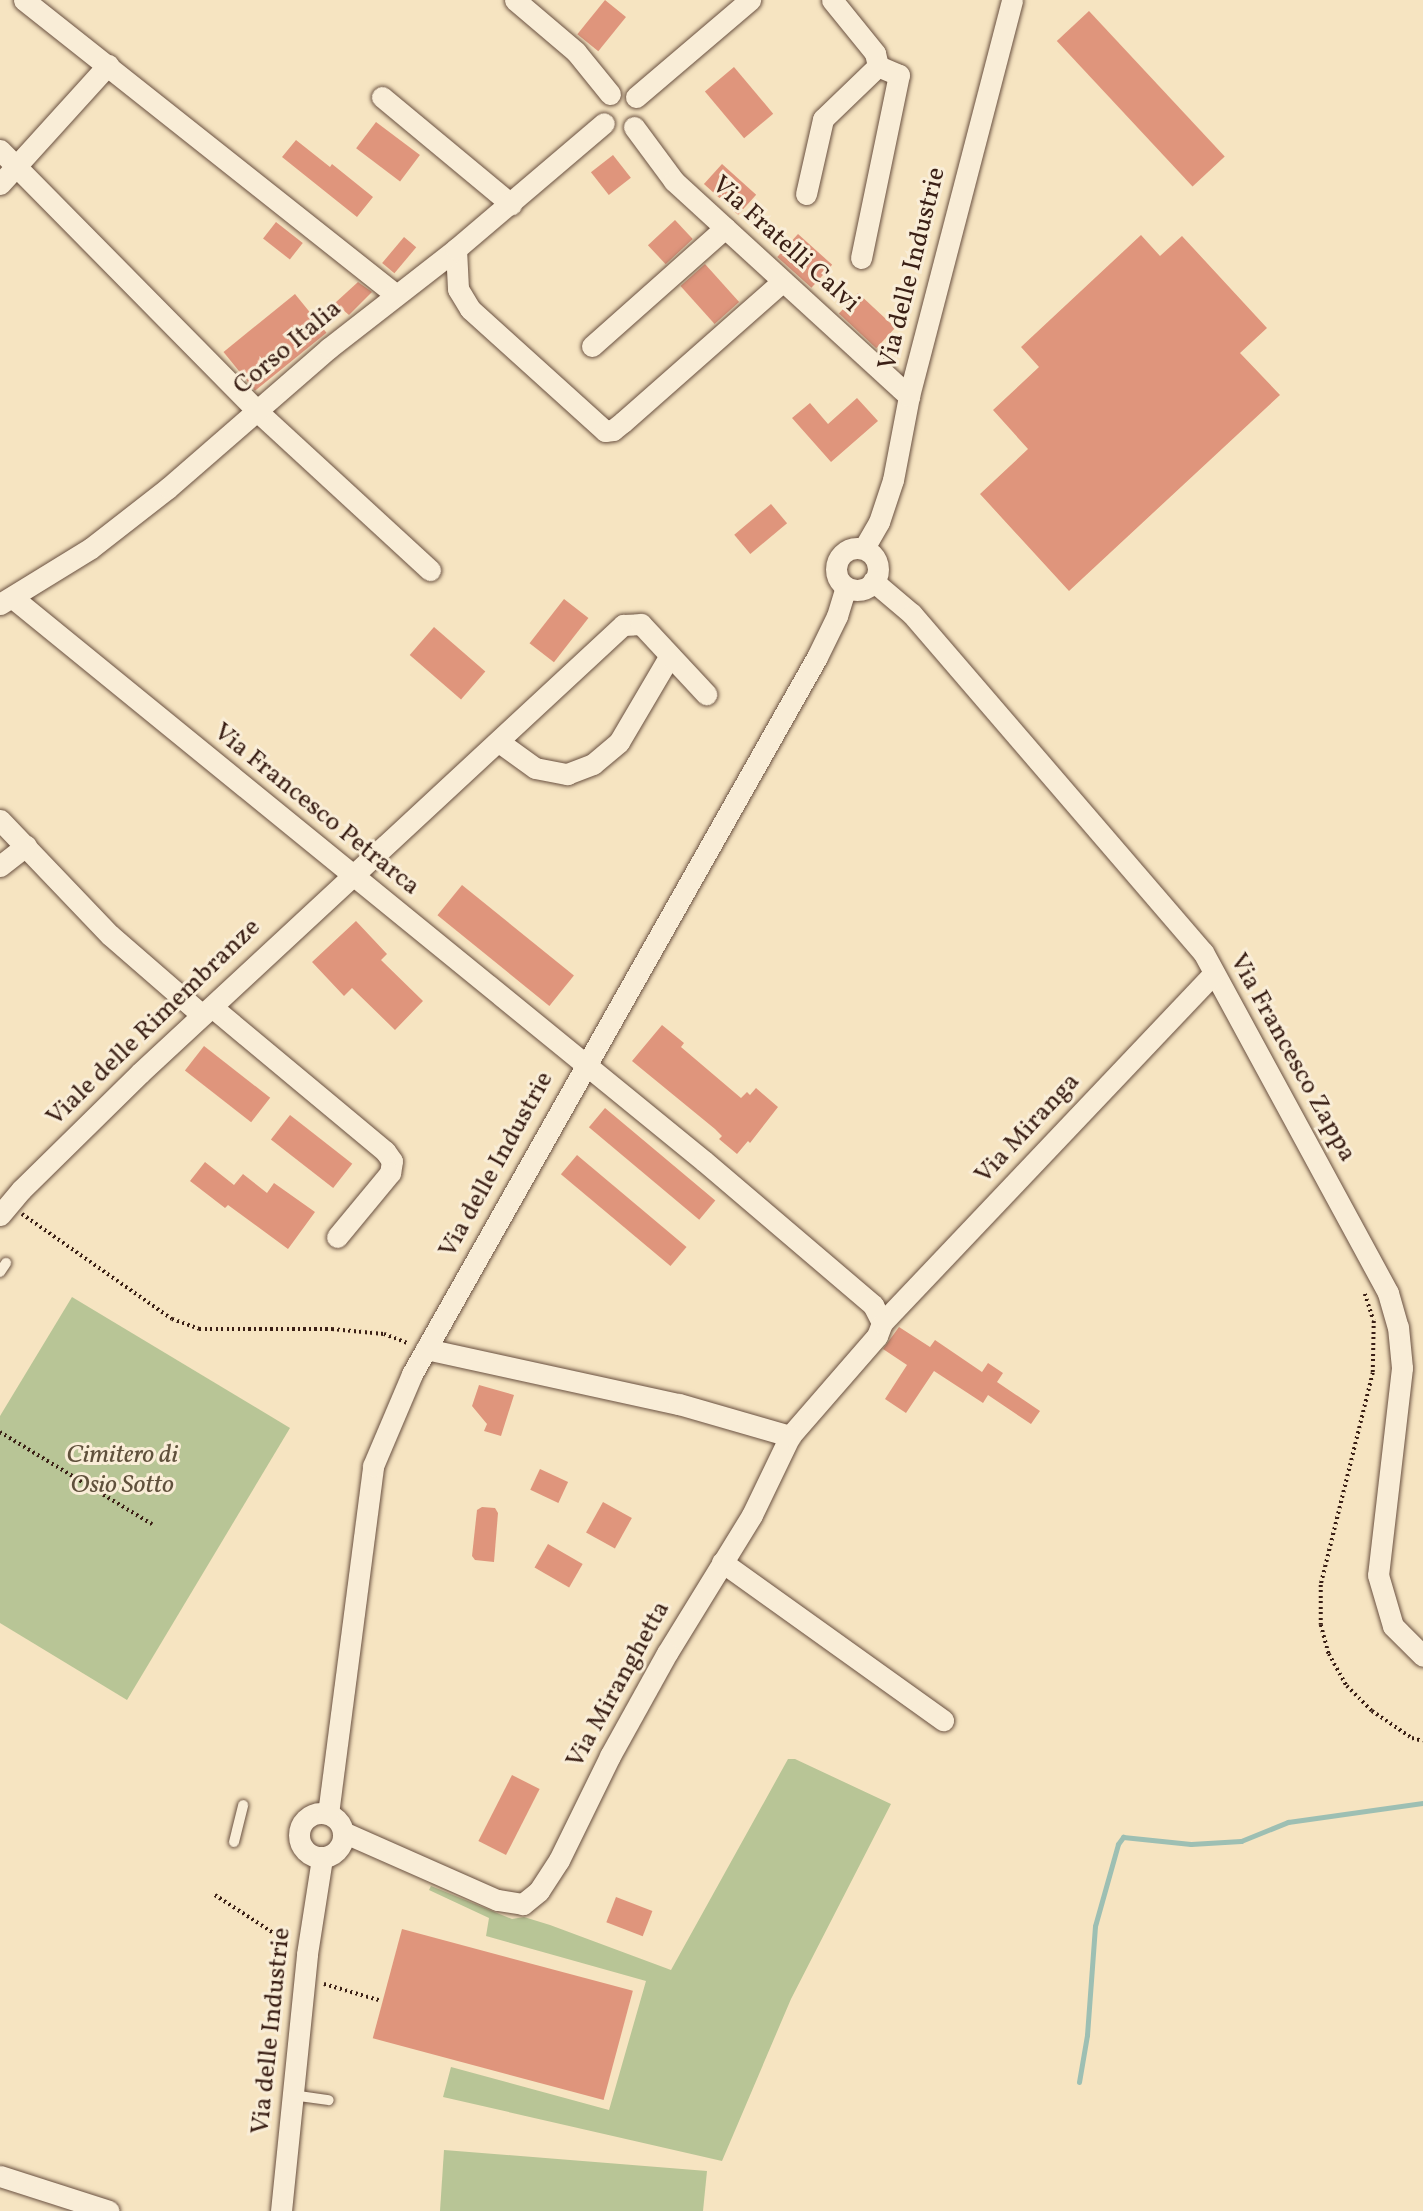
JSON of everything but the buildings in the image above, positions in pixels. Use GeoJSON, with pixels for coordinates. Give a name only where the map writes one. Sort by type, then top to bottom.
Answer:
{"type":"FeatureCollection","features":[{"type":"Feature","properties":{"kind":"street"},"geometry":{"type":"LineString","coordinates":[[24,0],[396,295]]}},
{"type":"Feature","properties":{"kind":"street"},"geometry":{"type":"LineString","coordinates":[[515,0],[576,52],[610,94]]}},
{"type":"Feature","properties":{"kind":"street"},"geometry":{"type":"LineString","coordinates":[[636,97],[750,0]]}},
{"type":"Feature","properties":{"kind":"street"},"geometry":{"type":"LineString","coordinates":[[832,0],[876,53],[878,66]]}},
{"type":"Feature","properties":{"kind":"street","name":"Via delle Industrie"},"geometry":{"type":"LineString","coordinates":[[328,1814],[373,1466],[412,1374],[817,657],[837,616],[846,587],[838,578],[837,560],[845,550],[864,548],[879,522],[893,480],[909,396],[1012,0]]}},
{"type":"Feature","properties":{"kind":"street"},"geometry":{"type":"LineString","coordinates":[[0,184],[108,65]]}},
{"type":"Feature","properties":{"kind":"street"},"geometry":{"type":"LineString","coordinates":[[806,194],[823,118],[878,66]]}},
{"type":"Feature","properties":{"kind":"street"},"geometry":{"type":"LineString","coordinates":[[862,258],[899,75],[878,66]]}},
{"type":"Feature","properties":{"kind":"street"},"geometry":{"type":"LineString","coordinates":[[621,90],[636,97],[641,112],[634,127],[621,131],[604,122],[601,107],[610,94],[621,90]]}},
{"type":"Feature","properties":{"kind":"street"},"geometry":{"type":"LineString","coordinates":[[382,97],[511,204]]}},
{"type":"Feature","properties":{"kind":"street","name":"Corso Italia"},"geometry":{"type":"LineString","coordinates":[[7,601],[91,548],[168,488],[329,348],[511,204],[604,122]]}},
{"type":"Feature","properties":{"kind":"street","name":"Via Fratelli Calvi"},"geometry":{"type":"LineString","coordinates":[[634,127],[674,181],[909,396]]}},
{"type":"Feature","properties":{"kind":"street"},"geometry":{"type":"LineString","coordinates":[[0,150],[257,411],[430,570]]}},
{"type":"Feature","properties":{"kind":"street"},"geometry":{"type":"LineString","coordinates":[[592,346],[724,228]]}},
{"type":"Feature","properties":{"kind":"street"},"geometry":{"type":"LineString","coordinates":[[456,249],[458,289],[470,309],[605,431],[613,430],[623,422],[783,281]]}},
{"type":"Feature","properties":{"kind":"street"},"geometry":{"type":"LineString","coordinates":[[846,587],[864,589],[873,581],[877,562],[864,548]]}},
{"type":"Feature","properties":{"kind":"street","name":"Via Francesco Zappa"},"geometry":{"type":"LineString","coordinates":[[873,581],[912,614],[1194,941],[1388,1293],[1398,1327],[1402,1368],[1378,1575],[1393,1626],[1423,1656]]}},
{"type":"Feature","properties":{"kind":"street","name":"Via Francesco Petrarca"},"geometry":{"type":"LineString","coordinates":[[7,601],[586,1063]]}},
{"type":"Feature","properties":{"kind":"street","name":"Viale delle Rimembranze"},"geometry":{"type":"LineString","coordinates":[[4,1210],[207,1011],[623,625],[641,624],[669,657]]}},
{"type":"Feature","properties":{"kind":"street"},"geometry":{"type":"LineString","coordinates":[[499,742],[536,768],[567,774],[593,764],[619,742],[669,657],[706,694]]}},
{"type":"Feature","properties":{"kind":"street"},"geometry":{"type":"LineString","coordinates":[[0,820],[110,935],[385,1151],[391,1161],[390,1173],[337,1237]]}},
{"type":"Feature","properties":{"kind":"street"},"geometry":{"type":"LineString","coordinates":[[0,866],[26,846]]}},
{"type":"Feature","properties":{"kind":"street","name":"Via Miranga"},"geometry":{"type":"LineString","coordinates":[[880,1330],[1214,973]]}},
{"type":"Feature","properties":{"kind":"street"},"geometry":{"type":"LineString","coordinates":[[586,1063],[873,1305],[880,1330]]}},
{"type":"Feature","properties":{"kind":"street","name":"Via Miranghetta"},"geometry":{"type":"LineString","coordinates":[[344,1832],[497,1900],[523,1903],[539,1891],[559,1860],[629,1722],[752,1515],[790,1436],[880,1330]]}},
{"type":"Feature","properties":{"kind":"street"},"geometry":{"type":"LineString","coordinates":[[429,1344],[679,1404],[790,1436]]}},
{"type":"Feature","properties":{"kind":"street"},"geometry":{"type":"LineString","coordinates":[[722,1562],[943,1720]]}},
{"type":"Feature","properties":{"kind":"street"},"geometry":{"type":"LineString","coordinates":[[328,1814],[338,1820],[344,1832],[338,1850],[322,1858],[305,1850],[299,1831],[309,1816],[328,1814]]}},
{"type":"Feature","properties":{"kind":"street","name":"Via delle Industrie"},"geometry":{"type":"LineString","coordinates":[[281,2211],[307,1954],[322,1858]]}},
{"type":"Feature","properties":{"kind":"street"},"geometry":{"type":"LineString","coordinates":[[0,2176],[109,2211]]}},
{"type":"Feature","properties":{"kind":"lane"},"geometry":{"type":"LineString","coordinates":[[234,1842],[243,1805]]}},
{"type":"Feature","properties":{"kind":"lane"},"geometry":{"type":"LineString","coordinates":[[292,2095],[329,2099]]}},
{"type":"Feature","properties":{"kind":"path"},"geometry":{"type":"LineString","coordinates":[[4,1210],[172,1319],[199,1329],[332,1329],[384,1335],[411,1345],[418,1331],[429,1344]]}},
{"type":"Feature","properties":{"kind":"path"},"geometry":{"type":"LineString","coordinates":[[1362,1284],[1374,1321],[1373,1373],[1321,1585],[1321,1625],[1329,1654],[1347,1686],[1372,1711],[1412,1738],[1423,1741]]}},
{"type":"Feature","properties":{"kind":"path"},"geometry":{"type":"LineString","coordinates":[[0,1432],[152,1524]]}},
{"type":"Feature","properties":{"kind":"path"},"geometry":{"type":"LineString","coordinates":[[215,1895],[307,1954]]}},
{"type":"Feature","properties":{"kind":"path"},"geometry":{"type":"LineString","coordinates":[[305,1979],[382,2001]]}},
{"type":"Feature","properties":{"kind":"green space","name":"Cimitero di Osio Sotto"},"geometry":{"type":"Polygon","coordinates":[[[72,1297],[290,1428],[127,1700],[0,1623],[0,1416],[72,1297]]]}},
{"type":"Feature","properties":{"kind":"green space"},"geometry":{"type":"Polygon","coordinates":[[[788,1759],[795,1759],[891,1804],[791,1999],[722,2161],[443,2097],[451,2067],[609,2110],[646,1981],[486,1936],[489,1918],[429,1890],[431,1886],[512,1919],[524,1917],[550,1925],[671,1970],[788,1759]]]}},
{"type":"Feature","properties":{"kind":"green space"},"geometry":{"type":"Polygon","coordinates":[[[444,2150],[707,2171],[703,2211],[440,2211],[444,2150]]]}},
{"type":"Feature","properties":{"kind":"waterway"},"geometry":{"type":"LineString","coordinates":[[1079,2082],[1087,2035],[1095,1926],[1118,1844],[1123,1837],[1191,1844],[1241,1841],[1288,1822],[1423,1803]]}}]}
